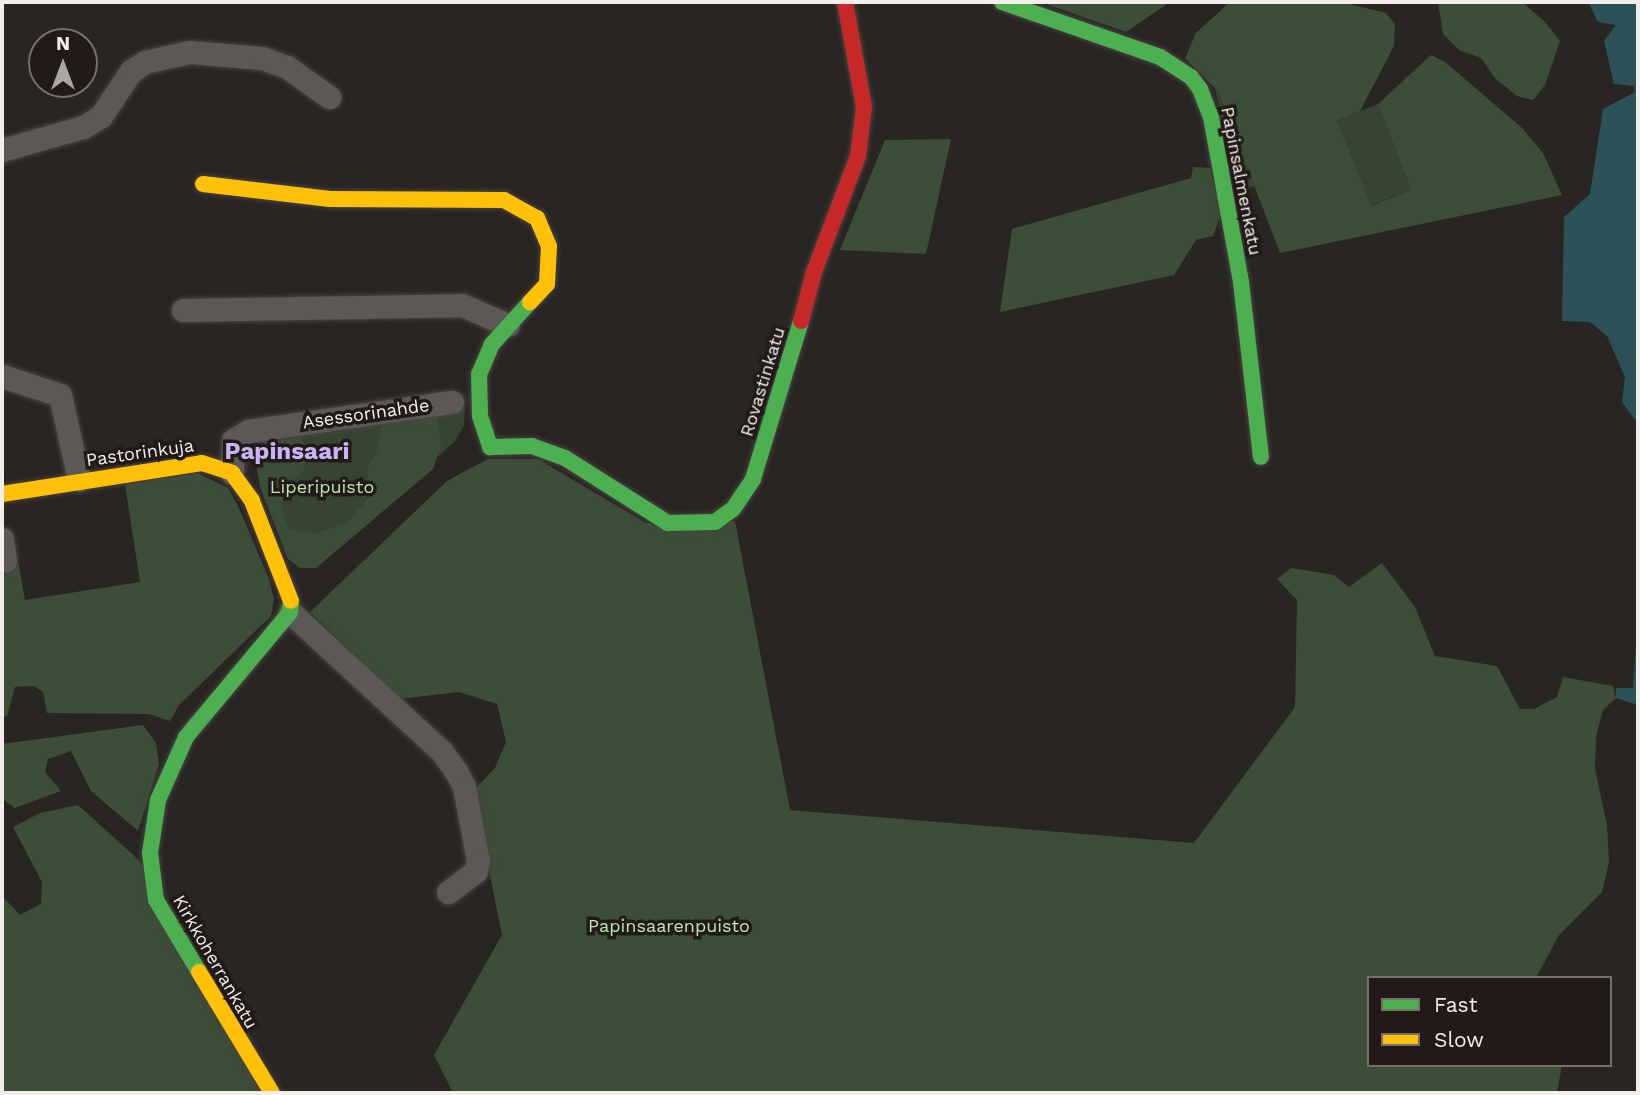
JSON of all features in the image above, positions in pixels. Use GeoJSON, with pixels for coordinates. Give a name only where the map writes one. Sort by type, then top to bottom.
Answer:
{"type":"FeatureCollection","features":[{"type":"Feature","properties":{"kind":"street","name":"Rovastinkatu"},"geometry":{"type":"LineString","coordinates":[[508,325],[492,344],[480,374],[480,416],[490,447],[532,446],[565,457],[668,523],[715,522],[741,500],[765,443],[814,272],[865,128],[845,2]]}},
{"type":"Feature","properties":{"kind":"street","name":"Papinsalmenkatu"},"geometry":{"type":"LineString","coordinates":[[1002,2],[1160,57],[1191,77],[1200,89],[1211,117],[1241,282],[1261,457]]}},
{"type":"Feature","properties":{"kind":"street"},"geometry":{"type":"LineString","coordinates":[[2,150],[83,127],[101,117],[131,71],[145,62],[189,52],[262,58],[287,67],[329,97]]}},
{"type":"Feature","properties":{"kind":"street"},"geometry":{"type":"LineString","coordinates":[[183,310],[462,305],[508,325],[542,292],[551,263],[549,246],[537,218],[504,200],[330,199],[204,184]]}},
{"type":"Feature","properties":{"kind":"street"},"geometry":{"type":"LineString","coordinates":[[2,376],[61,395],[79,480]]}},
{"type":"Feature","properties":{"kind":"street","name":"Asessorinahde"},"geometry":{"type":"LineString","coordinates":[[232,473],[233,440],[248,431],[452,402]]}},
{"type":"Feature","properties":{"kind":"street","name":"Pastorinkuja"},"geometry":{"type":"LineString","coordinates":[[2,494],[202,463],[232,473]]}},
{"type":"Feature","properties":{"kind":"street"},"geometry":{"type":"LineString","coordinates":[[232,473],[252,501],[290,602],[442,752],[456,771],[464,787],[478,861],[476,871],[448,892]]}},
{"type":"Feature","properties":{"kind":"street","name":"Kirkkoherrankatu"},"geometry":{"type":"LineString","coordinates":[[272,1093],[156,900],[150,843],[158,800],[186,737],[290,602]]}},
{"type":"Feature","properties":{"kind":"green space"},"geometry":{"type":"Polygon","coordinates":[[[1040,2],[1170,2],[1126,32],[1040,2]]]}},
{"type":"Feature","properties":{"kind":"green space"},"geometry":{"type":"Polygon","coordinates":[[[1230,2],[1341,2],[1386,13],[1395,24],[1394,46],[1360,111],[1337,120],[1371,206],[1411,190],[1378,104],[1431,55],[1445,62],[1522,128],[1543,153],[1562,195],[1280,253],[1218,91],[1185,58],[1196,33],[1230,2]]]}},
{"type":"Feature","properties":{"kind":"green space"},"geometry":{"type":"Polygon","coordinates":[[[1438,2],[1522,2],[1545,22],[1560,41],[1545,85],[1533,100],[1517,96],[1495,78],[1481,58],[1459,50],[1443,34],[1438,2]]]}},
{"type":"Feature","properties":{"kind":"green space"},"geometry":{"type":"Polygon","coordinates":[[[1214,83],[1218,91],[1255,186],[1237,191],[1214,83]]]}},
{"type":"Feature","properties":{"kind":"green space"},"geometry":{"type":"Polygon","coordinates":[[[1378,104],[1411,190],[1370,206],[1337,120],[1378,104]]]}},
{"type":"Feature","properties":{"kind":"green space"},"geometry":{"type":"Polygon","coordinates":[[[951,139],[926,254],[840,250],[885,140],[951,139]]]}},
{"type":"Feature","properties":{"kind":"green space"},"geometry":{"type":"Polygon","coordinates":[[[1193,167],[1210,168],[1222,212],[1213,236],[1196,240],[1174,275],[1000,312],[1012,229],[1191,178],[1193,167]]]}},
{"type":"Feature","properties":{"kind":"green space","name":"Liperipuisto"},"geometry":{"type":"Polygon","coordinates":[[[465,407],[464,426],[454,442],[326,558],[294,559],[261,438],[465,407]]]}},
{"type":"Feature","properties":{"kind":"green space"},"geometry":{"type":"Polygon","coordinates":[[[436,411],[441,445],[433,469],[316,568],[300,568],[288,559],[260,487],[252,440],[298,433],[307,450],[303,473],[287,484],[281,506],[289,529],[315,534],[348,522],[370,496],[367,468],[377,451],[383,419],[436,411]]]}},
{"type":"Feature","properties":{"kind":"green space","name":"Papinsaarenpuisto"},"geometry":{"type":"Polygon","coordinates":[[[488,459],[538,459],[646,523],[735,521],[790,810],[1194,843],[1295,707],[1297,600],[1277,579],[1291,568],[1334,575],[1349,587],[1382,563],[1415,607],[1435,656],[1497,666],[1520,709],[1534,709],[1557,697],[1563,677],[1613,686],[1616,698],[1603,710],[1596,736],[1595,769],[1607,825],[1609,862],[1602,892],[1559,935],[1537,976],[1367,976],[1367,1067],[1562,1067],[1557,1093],[453,1093],[434,1055],[502,935],[473,791],[495,768],[506,742],[497,704],[459,692],[399,699],[310,612],[447,481],[488,459]]]}},
{"type":"Feature","properties":{"kind":"green space"},"geometry":{"type":"Polygon","coordinates":[[[197,473],[228,488],[239,508],[269,579],[274,599],[271,616],[179,705],[170,721],[149,714],[47,713],[43,692],[34,686],[15,687],[7,716],[2,718],[2,564],[18,561],[25,600],[140,582],[125,484],[197,473]]]}},
{"type":"Feature","properties":{"kind":"green space"},"geometry":{"type":"Polygon","coordinates":[[[143,725],[156,743],[159,764],[138,831],[91,791],[71,751],[48,759],[45,772],[61,791],[15,808],[2,799],[2,744],[143,725]]]}},
{"type":"Feature","properties":{"kind":"green space"},"geometry":{"type":"Polygon","coordinates":[[[78,805],[142,863],[261,1093],[2,1093],[2,896],[20,915],[41,904],[42,882],[13,827],[40,813],[78,805]]]}},
{"type":"Feature","properties":{"kind":"water"},"geometry":{"type":"Polygon","coordinates":[[[1588,2],[1638,2],[1638,424],[1622,402],[1625,377],[1607,336],[1590,322],[1562,321],[1564,217],[1590,194],[1603,109],[1635,92],[1634,86],[1614,84],[1604,41],[1616,25],[1598,22],[1588,2]]]}},
{"type":"Feature","properties":{"kind":"water"},"geometry":{"type":"Polygon","coordinates":[[[1638,616],[1638,705],[1616,698],[1616,688],[1633,688],[1638,616]]]}},
{"type":"Feature","properties":{"kind":"traffic: fast"},"geometry":{"type":"LineString","coordinates":[[1002,2],[1160,57],[1191,77],[1200,89],[1211,117],[1241,282],[1261,457]]}},
{"type":"Feature","properties":{"kind":"traffic: fast"},"geometry":{"type":"LineString","coordinates":[[530,302],[492,344],[479,374],[480,416],[490,447],[532,446],[565,458],[668,523],[715,522],[733,509],[753,479],[801,321]]}},
{"type":"Feature","properties":{"kind":"traffic: fast"},"geometry":{"type":"LineString","coordinates":[[199,972],[156,900],[150,853],[158,800],[186,737],[290,612],[291,601]]}},
{"type":"Feature","properties":{"kind":"traffic: slow"},"geometry":{"type":"LineString","coordinates":[[203,184],[330,199],[504,200],[537,218],[549,246],[547,284],[530,302]]}},
{"type":"Feature","properties":{"kind":"traffic: slow"},"geometry":{"type":"LineString","coordinates":[[2,494],[202,463],[232,473],[252,501],[291,601]]}},
{"type":"Feature","properties":{"kind":"traffic: slow"},"geometry":{"type":"LineString","coordinates":[[199,972],[272,1093]]}},
{"type":"Feature","properties":{"kind":"traffic: jam"},"geometry":{"type":"LineString","coordinates":[[801,321],[814,272],[858,156],[864,107],[845,2]]}},
{"type":"Feature","properties":{"kind":"district","name":"Papinsaari"},"geometry":{"type":"Point","coordinates":[287,452]}}]}
